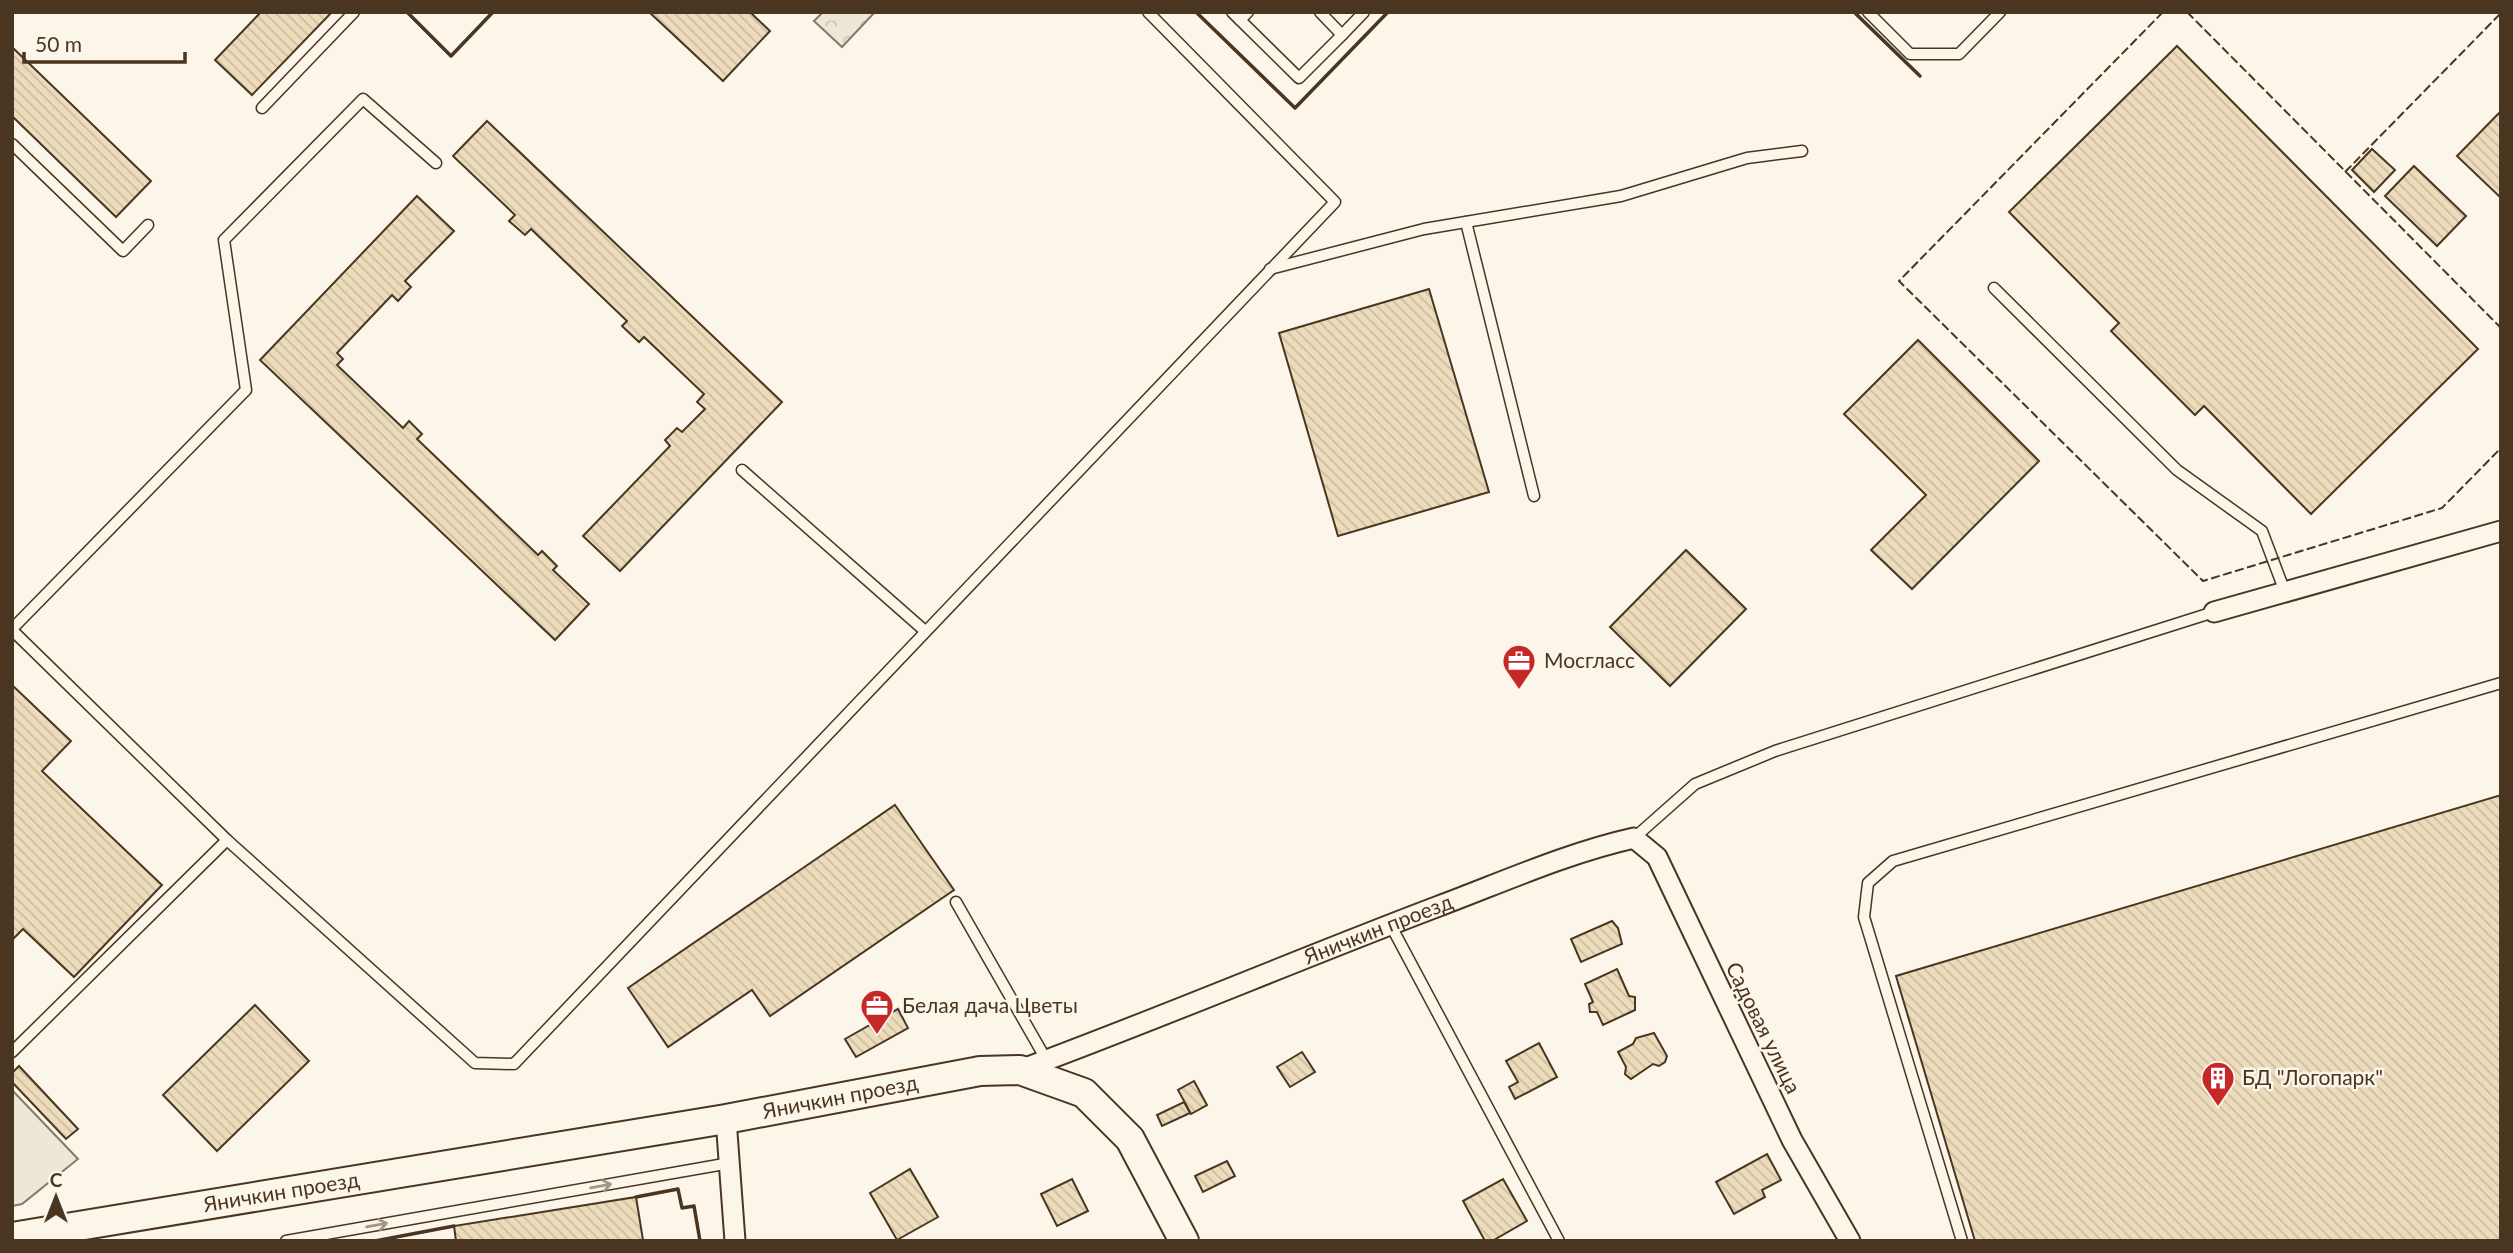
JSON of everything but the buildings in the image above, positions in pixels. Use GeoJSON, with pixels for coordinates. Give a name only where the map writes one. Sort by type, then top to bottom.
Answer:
{"type":"FeatureCollection","features":[{"type":"Feature","properties":{"kind":"street"},"geometry":{"type":"LineString","coordinates":[[2214,612],[2501,531]]}},
{"type":"Feature","properties":{"kind":"street","name":"Яничкин проезд"},"geometry":{"type":"LineString","coordinates":[[12,1237],[726,1119],[980,1071],[1020,1070],[1117,1036],[1390,924],[1597,846],[1634,838]]}},
{"type":"Feature","properties":{"kind":"street","name":"Садовая улица"},"geometry":{"type":"LineString","coordinates":[[1634,838],[1657,857],[1792,1140],[1850,1241]]}},
{"type":"Feature","properties":{"kind":"street"},"geometry":{"type":"LineString","coordinates":[[1020,1070],[1084,1093],[1130,1139],[1184,1241]]}},
{"type":"Feature","properties":{"kind":"street"},"geometry":{"type":"LineString","coordinates":[[726,1119],[735,1241]]}},
{"type":"Feature","properties":{"kind":"lane"},"geometry":{"type":"LineString","coordinates":[[262,108],[354,12]]}},
{"type":"Feature","properties":{"kind":"lane"},"geometry":{"type":"LineString","coordinates":[[436,163],[363,99],[224,240],[246,390],[12,629],[227,840],[475,1063],[514,1064],[1335,202],[1148,12]]}},
{"type":"Feature","properties":{"kind":"lane"},"geometry":{"type":"LineString","coordinates":[[1232,12],[1244,16],[1299,78],[1364,12]]}},
{"type":"Feature","properties":{"kind":"lane"},"geometry":{"type":"LineString","coordinates":[[1320,12],[1342,35]]}},
{"type":"Feature","properties":{"kind":"lane"},"geometry":{"type":"LineString","coordinates":[[1868,12],[1910,54],[1959,54],[2000,12]]}},
{"type":"Feature","properties":{"kind":"lane"},"geometry":{"type":"LineString","coordinates":[[12,144],[123,251],[148,225]]}},
{"type":"Feature","properties":{"kind":"lane"},"geometry":{"type":"LineString","coordinates":[[1270,270],[1424,229],[1622,196],[1747,158],[1802,151]]}},
{"type":"Feature","properties":{"kind":"lane"},"geometry":{"type":"LineString","coordinates":[[1466,222],[1534,496]]}},
{"type":"Feature","properties":{"kind":"lane"},"geometry":{"type":"LineString","coordinates":[[1994,288],[2177,470],[2262,531],[2285,592]]}},
{"type":"Feature","properties":{"kind":"lane"},"geometry":{"type":"LineString","coordinates":[[743,470],[925,631]]}},
{"type":"Feature","properties":{"kind":"lane"},"geometry":{"type":"LineString","coordinates":[[1634,838],[1695,784],[1775,751],[2214,612]]}},
{"type":"Feature","properties":{"kind":"lane"},"geometry":{"type":"LineString","coordinates":[[1962,1241],[1864,917],[1868,883],[1893,861],[2501,682]]}},
{"type":"Feature","properties":{"kind":"lane"},"geometry":{"type":"LineString","coordinates":[[12,1052],[227,840]]}},
{"type":"Feature","properties":{"kind":"lane"},"geometry":{"type":"LineString","coordinates":[[956,902],[1047,1061]]}},
{"type":"Feature","properties":{"kind":"lane"},"geometry":{"type":"LineString","coordinates":[[1390,924],[1559,1241]]}},
{"type":"Feature","properties":{"kind":"lane"},"geometry":{"type":"LineString","coordinates":[[286,1241],[730,1163]]}},
{"type":"Feature","properties":{"kind":"green space"},"geometry":{"type":"Polygon","coordinates":[[[823,12],[875,12],[842,47],[814,21],[823,12]]]}},
{"type":"Feature","properties":{"kind":"shaded area"},"geometry":{"type":"Polygon","coordinates":[[[12,1090],[78,1159],[22,1204],[12,1206],[12,1090]]]}},
{"type":"Feature","properties":{"kind":"fence"},"geometry":{"type":"LineString","coordinates":[[2163,12],[1899,281],[2203,581],[2442,508],[2501,448]]}},
{"type":"Feature","properties":{"kind":"fence"},"geometry":{"type":"LineString","coordinates":[[2187,12],[2501,328]]}},
{"type":"Feature","properties":{"kind":"fence"},"geometry":{"type":"LineString","coordinates":[[2345,172],[2501,13]]}},
{"type":"Feature","properties":{"kind":"wall"},"geometry":{"type":"LineString","coordinates":[[407,12],[451,56],[493,12]]}},
{"type":"Feature","properties":{"kind":"wall"},"geometry":{"type":"LineString","coordinates":[[1196,12],[1295,108],[1388,12]]}},
{"type":"Feature","properties":{"kind":"wall"},"geometry":{"type":"LineString","coordinates":[[1854,12],[1920,76]]}},
{"type":"Feature","properties":{"kind":"wall"},"geometry":{"type":"LineString","coordinates":[[636,1197],[678,1189],[682,1208],[694,1206],[700,1241]]}},
{"type":"Feature","properties":{"kind":"wall"},"geometry":{"type":"LineString","coordinates":[[375,1241],[454,1226]]}},
{"type":"Feature","properties":{"kind":"place","name":"Мосгласс"},"geometry":{"type":"Point","coordinates":[1519,691]}},
{"type":"Feature","properties":{"kind":"place","name":"Белая дача Цветы"},"geometry":{"type":"Point","coordinates":[877,1036]}},
{"type":"Feature","properties":{"kind":"place","name":"БД \"Логопарк\""},"geometry":{"type":"Point","coordinates":[2218,1108]}}]}
